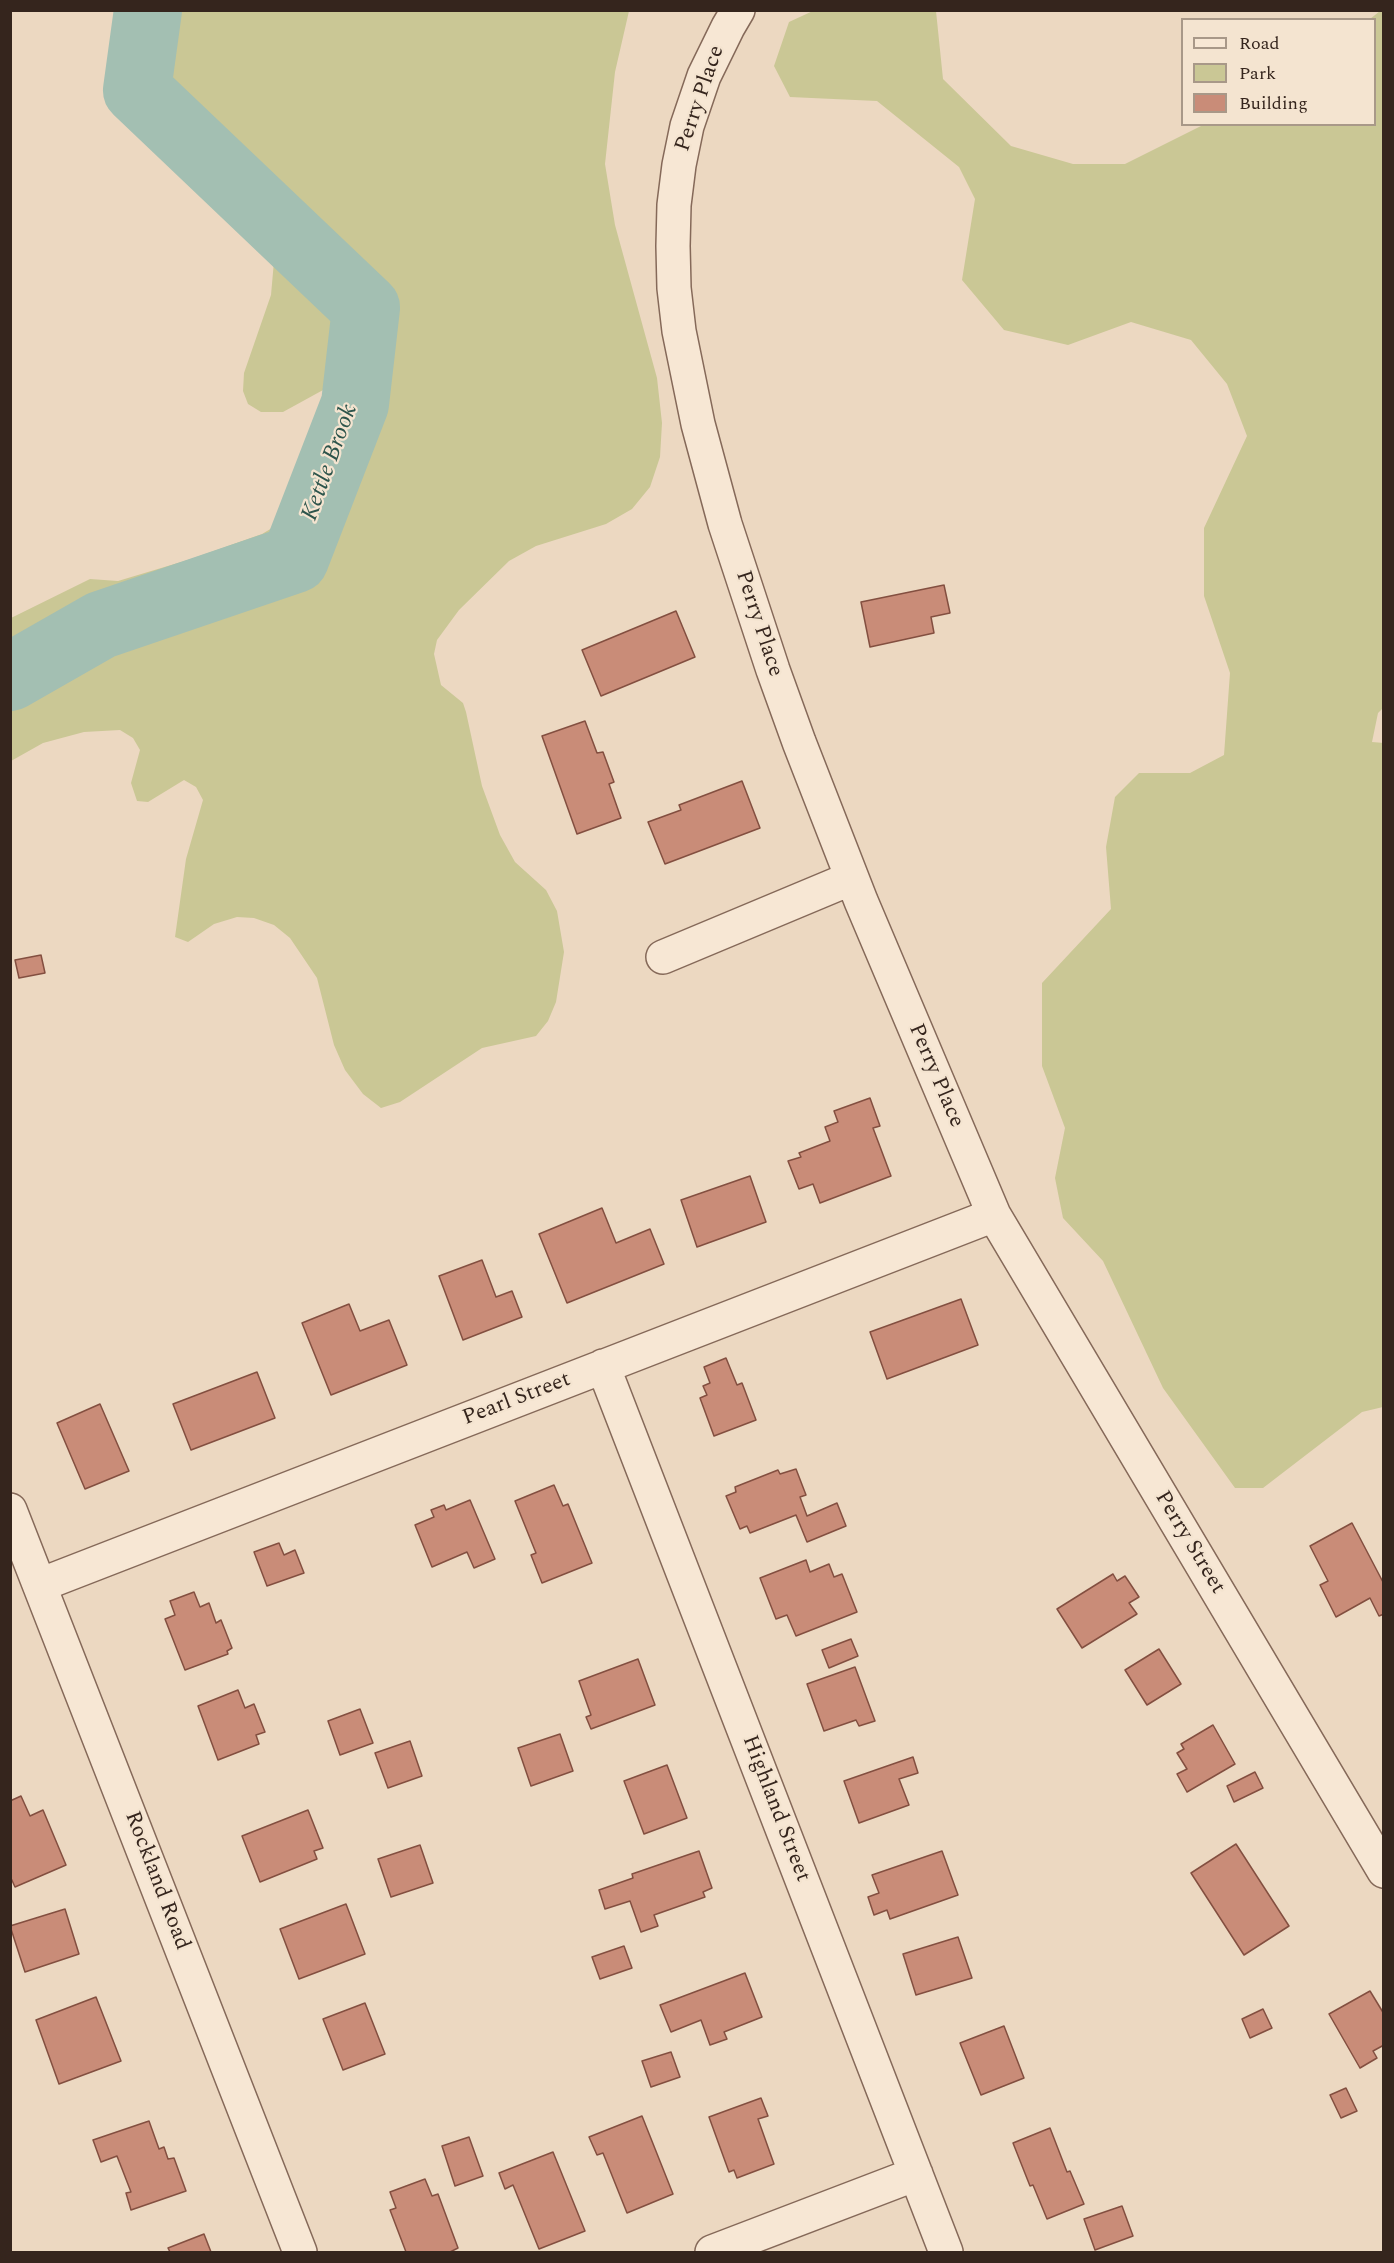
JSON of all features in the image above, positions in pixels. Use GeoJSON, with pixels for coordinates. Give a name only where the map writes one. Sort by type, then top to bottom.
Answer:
{"type":"FeatureCollection","features":[{"type":"Feature","properties":{"kind":"street","name":"Perry Place"},"geometry":{"type":"LineString","coordinates":[[738,10],[704,76],[687,126],[679,165],[672,246],[674,288],[679,331],[698,424],[725,524],[795,732],[852,878],[994,1215]]}},
{"type":"Feature","properties":{"kind":"street"},"geometry":{"type":"LineString","coordinates":[[663,957],[852,878]]}},
{"type":"Feature","properties":{"kind":"street","name":"Pearl Street"},"geometry":{"type":"LineString","coordinates":[[40,1585],[994,1215]]}},
{"type":"Feature","properties":{"kind":"street","name":"Perry Street"},"geometry":{"type":"LineString","coordinates":[[994,1215],[1383,1871]]}},
{"type":"Feature","properties":{"kind":"street","name":"Highland Street"},"geometry":{"type":"LineString","coordinates":[[603,1366],[946,2253]]}},
{"type":"Feature","properties":{"kind":"street","name":"Rockland Road"},"geometry":{"type":"LineString","coordinates":[[10,1510],[300,2253]]}},
{"type":"Feature","properties":{"kind":"street"},"geometry":{"type":"LineString","coordinates":[[712,2253],[916,2174]]}},
{"type":"Feature","properties":{"kind":"green space"},"geometry":{"type":"Polygon","coordinates":[[[815,10],[936,11],[943,79],[1011,146],[1073,164],[1125,164],[1201,126],[1376,126],[1376,18],[1371,18],[1383,11],[1384,707],[1378,713],[1372,742],[1384,743],[1383,1407],[1362,1412],[1263,1488],[1235,1488],[1163,1388],[1103,1261],[1063,1218],[1055,1178],[1065,1128],[1042,1066],[1042,983],[1111,909],[1106,847],[1115,797],[1139,773],[1190,773],[1224,755],[1230,673],[1204,596],[1204,528],[1247,436],[1227,384],[1191,340],[1131,322],[1068,345],[1004,330],[962,280],[975,199],[959,167],[877,101],[790,97],[774,66],[789,22],[815,10]]]}},
{"type":"Feature","properties":{"kind":"green space"},"geometry":{"type":"Polygon","coordinates":[[[132,11],[629,11],[615,72],[605,164],[615,225],[657,378],[662,423],[660,457],[650,487],[632,509],[606,524],[536,546],[509,561],[459,610],[437,640],[434,654],[441,685],[463,703],[482,786],[500,835],[515,862],[546,890],[557,911],[564,952],[556,1002],[548,1021],[536,1036],[482,1048],[400,1102],[381,1108],[363,1094],[345,1070],[334,1045],[317,978],[290,938],[274,925],[254,918],[237,917],[214,924],[188,942],[175,937],[186,859],[203,800],[196,787],[184,780],[148,802],[137,801],[131,783],[140,750],[133,738],[120,730],[84,732],[43,743],[11,761],[11,618],[90,579],[118,581],[262,534],[292,516],[333,456],[349,422],[351,404],[347,392],[334,384],[283,412],[261,412],[248,404],[243,391],[244,373],[271,295],[275,250],[248,235],[221,202],[194,159],[119,105],[132,11]]]}},
{"type":"Feature","properties":{"kind":"building"},"geometry":{"type":"Polygon","coordinates":[[[944,585],[950,613],[931,617],[934,633],[870,647],[861,602],[944,585]]]}},
{"type":"Feature","properties":{"kind":"building"},"geometry":{"type":"Polygon","coordinates":[[[676,611],[695,657],[601,696],[582,650],[676,611]]]}},
{"type":"Feature","properties":{"kind":"building"},"geometry":{"type":"Polygon","coordinates":[[[585,721],[597,753],[603,752],[614,782],[609,784],[621,818],[577,834],[542,736],[585,721]]]}},
{"type":"Feature","properties":{"kind":"building"},"geometry":{"type":"Polygon","coordinates":[[[742,781],[760,828],[665,864],[648,822],[681,810],[679,805],[742,781]]]}},
{"type":"Feature","properties":{"kind":"building"},"geometry":{"type":"Polygon","coordinates":[[[41,955],[45,973],[19,978],[15,960],[41,955]]]}},
{"type":"Feature","properties":{"kind":"building"},"geometry":{"type":"Polygon","coordinates":[[[870,1098],[880,1126],[873,1128],[891,1176],[820,1203],[813,1184],[799,1189],[788,1161],[801,1157],[799,1153],[830,1141],[825,1127],[838,1122],[834,1111],[870,1098]]]}},
{"type":"Feature","properties":{"kind":"building"},"geometry":{"type":"Polygon","coordinates":[[[750,1176],[766,1222],[697,1247],[681,1200],[750,1176]]]}},
{"type":"Feature","properties":{"kind":"building"},"geometry":{"type":"Polygon","coordinates":[[[602,1208],[616,1243],[650,1229],[664,1264],[567,1303],[539,1234],[602,1208]]]}},
{"type":"Feature","properties":{"kind":"building"},"geometry":{"type":"Polygon","coordinates":[[[482,1260],[496,1297],[512,1291],[522,1317],[463,1340],[439,1276],[482,1260]]]}},
{"type":"Feature","properties":{"kind":"building"},"geometry":{"type":"Polygon","coordinates":[[[961,1299],[978,1345],[887,1379],[870,1332],[961,1299]]]}},
{"type":"Feature","properties":{"kind":"building"},"geometry":{"type":"Polygon","coordinates":[[[349,1304],[360,1331],[389,1320],[407,1365],[331,1395],[302,1323],[349,1304]]]}},
{"type":"Feature","properties":{"kind":"building"},"geometry":{"type":"Polygon","coordinates":[[[726,1358],[737,1385],[742,1383],[756,1420],[714,1436],[700,1398],[707,1395],[703,1386],[710,1383],[704,1367],[726,1358]]]}},
{"type":"Feature","properties":{"kind":"building"},"geometry":{"type":"Polygon","coordinates":[[[257,1372],[275,1418],[191,1450],[173,1404],[257,1372]]]}},
{"type":"Feature","properties":{"kind":"building"},"geometry":{"type":"Polygon","coordinates":[[[100,1404],[129,1471],[85,1489],[57,1423],[100,1404]]]}},
{"type":"Feature","properties":{"kind":"building"},"geometry":{"type":"Polygon","coordinates":[[[796,1469],[806,1495],[800,1497],[807,1516],[837,1503],[846,1526],[807,1542],[796,1515],[750,1533],[747,1526],[740,1529],[726,1496],[736,1492],[735,1487],[778,1470],[780,1474],[796,1469]]]}},
{"type":"Feature","properties":{"kind":"building"},"geometry":{"type":"Polygon","coordinates":[[[554,1485],[563,1506],[568,1504],[592,1563],[542,1583],[531,1555],[536,1553],[515,1501],[554,1485]]]}},
{"type":"Feature","properties":{"kind":"building"},"geometry":{"type":"Polygon","coordinates":[[[470,1500],[495,1559],[474,1568],[467,1552],[432,1567],[415,1525],[434,1517],[431,1510],[444,1505],[446,1510],[470,1500]]]}},
{"type":"Feature","properties":{"kind":"building"},"geometry":{"type":"Polygon","coordinates":[[[1352,1523],[1384,1584],[1384,1614],[1379,1616],[1370,1598],[1336,1617],[1320,1585],[1328,1581],[1310,1546],[1352,1523]]]}},
{"type":"Feature","properties":{"kind":"building"},"geometry":{"type":"Polygon","coordinates":[[[279,1543],[284,1555],[295,1550],[304,1573],[267,1586],[254,1552],[279,1543]]]}},
{"type":"Feature","properties":{"kind":"building"},"geometry":{"type":"Polygon","coordinates":[[[806,1560],[810,1572],[829,1564],[834,1577],[842,1574],[857,1612],[796,1636],[787,1615],[776,1619],[760,1578],[806,1560]]]}},
{"type":"Feature","properties":{"kind":"building"},"geometry":{"type":"Polygon","coordinates":[[[1113,1574],[1117,1581],[1125,1576],[1139,1597],[1129,1603],[1137,1614],[1082,1648],[1057,1609],[1113,1574]]]}},
{"type":"Feature","properties":{"kind":"building"},"geometry":{"type":"Polygon","coordinates":[[[194,1592],[200,1607],[209,1603],[216,1623],[221,1620],[232,1648],[227,1651],[228,1654],[185,1670],[165,1619],[175,1615],[170,1601],[194,1592]]]}},
{"type":"Feature","properties":{"kind":"building"},"geometry":{"type":"Polygon","coordinates":[[[851,1639],[858,1656],[829,1668],[822,1650],[851,1639]]]}},
{"type":"Feature","properties":{"kind":"building"},"geometry":{"type":"Polygon","coordinates":[[[1159,1649],[1181,1684],[1147,1705],[1125,1670],[1159,1649]]]}},
{"type":"Feature","properties":{"kind":"building"},"geometry":{"type":"Polygon","coordinates":[[[638,1659],[655,1705],[591,1729],[586,1717],[591,1715],[579,1681],[638,1659]]]}},
{"type":"Feature","properties":{"kind":"building"},"geometry":{"type":"Polygon","coordinates":[[[855,1667],[875,1721],[859,1726],[856,1720],[824,1731],[807,1684],[855,1667]]]}},
{"type":"Feature","properties":{"kind":"building"},"geometry":{"type":"Polygon","coordinates":[[[238,1690],[245,1708],[254,1704],[265,1732],[256,1735],[259,1744],[218,1760],[198,1706],[238,1690]]]}},
{"type":"Feature","properties":{"kind":"building"},"geometry":{"type":"Polygon","coordinates":[[[360,1709],[373,1743],[340,1755],[328,1721],[360,1709]]]}},
{"type":"Feature","properties":{"kind":"building"},"geometry":{"type":"Polygon","coordinates":[[[1213,1725],[1235,1764],[1187,1792],[1177,1774],[1187,1769],[1177,1753],[1184,1749],[1181,1744],[1213,1725]]]}},
{"type":"Feature","properties":{"kind":"building"},"geometry":{"type":"Polygon","coordinates":[[[560,1734],[573,1771],[531,1786],[518,1748],[560,1734]]]}},
{"type":"Feature","properties":{"kind":"building"},"geometry":{"type":"Polygon","coordinates":[[[410,1741],[422,1776],[388,1788],[375,1753],[410,1741]]]}},
{"type":"Feature","properties":{"kind":"building"},"geometry":{"type":"Polygon","coordinates":[[[913,1757],[918,1773],[899,1779],[909,1805],[859,1823],[844,1781],[913,1757]]]}},
{"type":"Feature","properties":{"kind":"building"},"geometry":{"type":"Polygon","coordinates":[[[667,1765],[687,1818],[644,1834],[624,1781],[667,1765]]]}},
{"type":"Feature","properties":{"kind":"building"},"geometry":{"type":"Polygon","coordinates":[[[1255,1772],[1263,1788],[1234,1802],[1227,1786],[1255,1772]]]}},
{"type":"Feature","properties":{"kind":"building"},"geometry":{"type":"Polygon","coordinates":[[[21,1796],[30,1816],[43,1810],[66,1865],[15,1887],[10,1876],[10,1801],[21,1796]]]}},
{"type":"Feature","properties":{"kind":"building"},"geometry":{"type":"Polygon","coordinates":[[[308,1810],[323,1848],[314,1851],[317,1859],[260,1882],[242,1836],[308,1810]]]}},
{"type":"Feature","properties":{"kind":"building"},"geometry":{"type":"Polygon","coordinates":[[[1236,1844],[1289,1926],[1244,1955],[1191,1873],[1236,1844]]]}},
{"type":"Feature","properties":{"kind":"building"},"geometry":{"type":"Polygon","coordinates":[[[420,1845],[433,1883],[391,1897],[378,1859],[420,1845]]]}},
{"type":"Feature","properties":{"kind":"building"},"geometry":{"type":"Polygon","coordinates":[[[699,1851],[712,1888],[703,1892],[705,1897],[654,1915],[658,1926],[641,1932],[630,1901],[605,1909],[599,1890],[633,1878],[632,1874],[699,1851]]]}},
{"type":"Feature","properties":{"kind":"building"},"geometry":{"type":"Polygon","coordinates":[[[942,1851],[958,1895],[890,1919],[887,1910],[874,1915],[868,1897],[879,1893],[872,1875],[942,1851]]]}},
{"type":"Feature","properties":{"kind":"building"},"geometry":{"type":"Polygon","coordinates":[[[346,1904],[365,1954],[299,1979],[280,1929],[346,1904]]]}},
{"type":"Feature","properties":{"kind":"building"},"geometry":{"type":"Polygon","coordinates":[[[65,1909],[79,1954],[25,1972],[10,1926],[65,1909]]]}},
{"type":"Feature","properties":{"kind":"building"},"geometry":{"type":"Polygon","coordinates":[[[958,1937],[972,1978],[916,1995],[903,1954],[958,1937]]]}},
{"type":"Feature","properties":{"kind":"building"},"geometry":{"type":"Polygon","coordinates":[[[624,1946],[632,1968],[600,1979],[592,1957],[624,1946]]]}},
{"type":"Feature","properties":{"kind":"building"},"geometry":{"type":"Polygon","coordinates":[[[745,1973],[762,2017],[724,2032],[727,2039],[710,2045],[701,2020],[671,2032],[660,2005],[745,1973]]]}},
{"type":"Feature","properties":{"kind":"building"},"geometry":{"type":"Polygon","coordinates":[[[1370,1991],[1384,2014],[1384,2045],[1373,2051],[1377,2058],[1360,2068],[1329,2014],[1370,1991]]]}},
{"type":"Feature","properties":{"kind":"building"},"geometry":{"type":"Polygon","coordinates":[[[96,1997],[121,2061],[59,2084],[36,2020],[96,1997]]]}},
{"type":"Feature","properties":{"kind":"building"},"geometry":{"type":"Polygon","coordinates":[[[365,2003],[385,2054],[343,2070],[323,2019],[365,2003]]]}},
{"type":"Feature","properties":{"kind":"building"},"geometry":{"type":"Polygon","coordinates":[[[1263,2009],[1272,2028],[1250,2038],[1242,2019],[1263,2009]]]}},
{"type":"Feature","properties":{"kind":"building"},"geometry":{"type":"Polygon","coordinates":[[[1004,2026],[1024,2078],[981,2095],[960,2043],[1004,2026]]]}},
{"type":"Feature","properties":{"kind":"building"},"geometry":{"type":"Polygon","coordinates":[[[671,2052],[680,2077],[651,2087],[642,2061],[671,2052]]]}},
{"type":"Feature","properties":{"kind":"building"},"geometry":{"type":"Polygon","coordinates":[[[1346,2088],[1357,2111],[1341,2118],[1330,2095],[1346,2088]]]}},
{"type":"Feature","properties":{"kind":"building"},"geometry":{"type":"Polygon","coordinates":[[[761,2098],[768,2116],[758,2119],[774,2164],[737,2178],[734,2170],[729,2172],[709,2117],[761,2098]]]}},
{"type":"Feature","properties":{"kind":"building"},"geometry":{"type":"Polygon","coordinates":[[[642,2116],[673,2194],[627,2213],[603,2153],[597,2155],[589,2137],[642,2116]]]}},
{"type":"Feature","properties":{"kind":"building"},"geometry":{"type":"Polygon","coordinates":[[[149,2121],[159,2149],[164,2147],[168,2159],[174,2158],[186,2191],[131,2210],[126,2193],[131,2192],[117,2156],[101,2162],[93,2140],[149,2121]]]}},
{"type":"Feature","properties":{"kind":"building"},"geometry":{"type":"Polygon","coordinates":[[[1050,2128],[1067,2172],[1070,2171],[1084,2204],[1047,2219],[1033,2185],[1030,2186],[1013,2143],[1050,2128]]]}},
{"type":"Feature","properties":{"kind":"building"},"geometry":{"type":"Polygon","coordinates":[[[469,2137],[483,2176],[455,2186],[442,2146],[469,2137]]]}},
{"type":"Feature","properties":{"kind":"building"},"geometry":{"type":"Polygon","coordinates":[[[553,2152],[585,2231],[539,2249],[513,2185],[505,2189],[499,2173],[553,2152]]]}},
{"type":"Feature","properties":{"kind":"building"},"geometry":{"type":"Polygon","coordinates":[[[425,2179],[432,2196],[438,2194],[458,2248],[450,2252],[406,2252],[390,2210],[396,2208],[390,2192],[425,2179]]]}},
{"type":"Feature","properties":{"kind":"building"},"geometry":{"type":"Polygon","coordinates":[[[1122,2206],[1133,2236],[1095,2250],[1084,2219],[1122,2206]]]}},
{"type":"Feature","properties":{"kind":"building"},"geometry":{"type":"Polygon","coordinates":[[[204,2234],[211,2252],[170,2252],[168,2248],[204,2234]]]}},
{"type":"Feature","properties":{"kind":"waterway","name":"Kettle Brook"},"geometry":{"type":"LineString","coordinates":[[10,677],[101,625],[295,559],[355,404],[366,308],[137,90],[148,10]]}}]}
